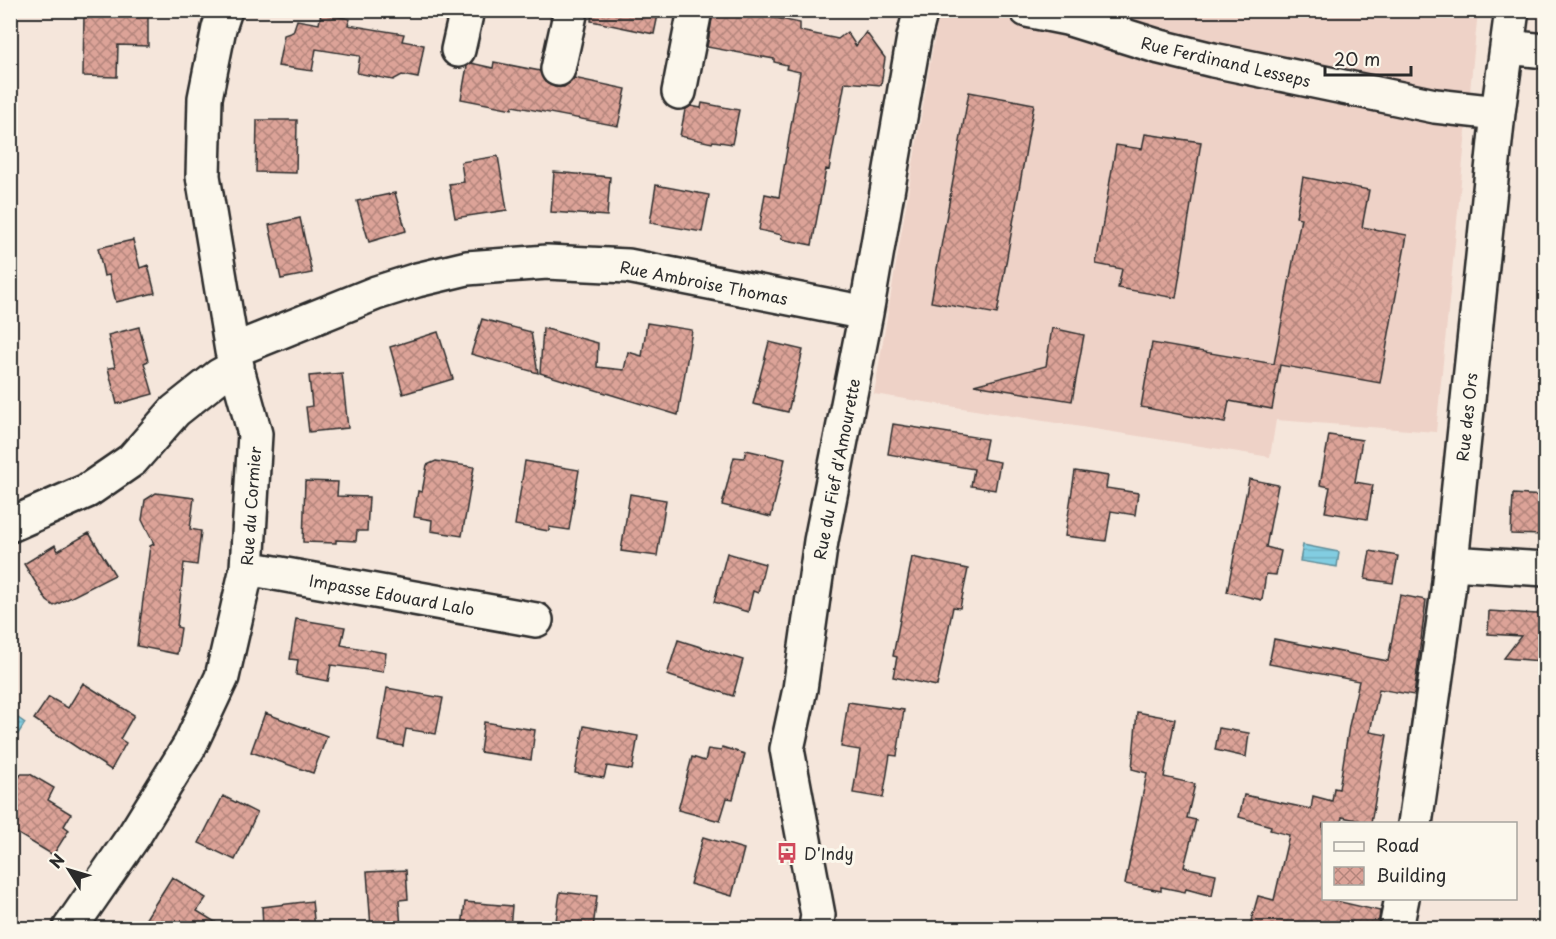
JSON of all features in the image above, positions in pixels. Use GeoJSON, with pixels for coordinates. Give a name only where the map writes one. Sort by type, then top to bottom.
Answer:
{"type":"FeatureCollection","features":[{"type":"Feature","properties":{"kind":"street","name":"Rue du Cormier"},"geometry":{"type":"LineString","coordinates":[[70,928],[135,834],[190,745],[222,677],[247,568],[255,434],[234,358],[203,176],[205,99],[219,28],[225,10]]}},
{"type":"Feature","properties":{"kind":"street"},"geometry":{"type":"LineString","coordinates":[[458,50],[467,10]]}},
{"type":"Feature","properties":{"kind":"street"},"geometry":{"type":"LineString","coordinates":[[558,69],[571,10]]}},
{"type":"Feature","properties":{"kind":"street"},"geometry":{"type":"LineString","coordinates":[[679,92],[695,10]]}},
{"type":"Feature","properties":{"kind":"street","name":"Rue du Fief d'Amourette"},"geometry":{"type":"LineString","coordinates":[[816,928],[818,915],[787,749],[800,689],[821,541],[866,313],[914,37],[921,10]]}},
{"type":"Feature","properties":{"kind":"street","name":"Rue Ferdinand Lesseps"},"geometry":{"type":"LineString","coordinates":[[1027,10],[1067,18],[1160,48],[1213,60],[1435,106],[1498,113]]}},
{"type":"Feature","properties":{"kind":"street","name":"Rue des Ors"},"geometry":{"type":"LineString","coordinates":[[1415,822],[1451,563],[1498,113],[1512,10]]}},
{"type":"Feature","properties":{"kind":"street"},"geometry":{"type":"LineString","coordinates":[[1507,47],[1545,51]]}},
{"type":"Feature","properties":{"kind":"street","name":"Rue Ambroise Thomas"},"geometry":{"type":"LineString","coordinates":[[10,525],[87,491],[132,460],[175,411],[219,376],[234,358],[376,293],[417,280],[466,268],[547,262],[628,266],[866,313]]}},
{"type":"Feature","properties":{"kind":"street"},"geometry":{"type":"LineString","coordinates":[[1451,563],[1545,569]]}},
{"type":"Feature","properties":{"kind":"street","name":"Impasse Edouard Lalo"},"geometry":{"type":"LineString","coordinates":[[247,568],[536,620]]}},
{"type":"Feature","properties":{"kind":"street"},"geometry":{"type":"LineString","coordinates":[[1396,928],[1402,900]]}},
{"type":"Feature","properties":{"kind":"shaded area"},"geometry":{"type":"Polygon","coordinates":[[[939,11],[1478,11],[1436,432],[1276,420],[1270,457],[874,394],[939,11]]]}},
{"type":"Feature","properties":{"kind":"water"},"geometry":{"type":"Polygon","coordinates":[[[1303,545],[1339,552],[1337,567],[1300,561],[1303,545]]]}},
{"type":"Feature","properties":{"kind":"water"},"geometry":{"type":"Polygon","coordinates":[[[11,713],[25,723],[11,745],[11,713]]]}},
{"type":"Feature","properties":{"kind":"building"},"geometry":{"type":"Polygon","coordinates":[[[592,10],[659,10],[654,34],[591,21],[592,10]]]}},
{"type":"Feature","properties":{"kind":"building"},"geometry":{"type":"Polygon","coordinates":[[[720,10],[736,10],[800,23],[800,31],[838,39],[847,32],[856,46],[866,32],[885,58],[881,85],[845,82],[812,245],[781,239],[782,235],[759,230],[765,194],[779,197],[800,72],[786,69],[787,65],[774,62],[774,59],[707,47],[713,13],[720,14],[720,10]]]}},
{"type":"Feature","properties":{"kind":"building"},"geometry":{"type":"Polygon","coordinates":[[[84,13],[148,16],[148,46],[118,45],[117,77],[83,76],[84,13]]]}},
{"type":"Feature","properties":{"kind":"building"},"geometry":{"type":"Polygon","coordinates":[[[321,13],[350,19],[348,25],[404,34],[402,41],[424,45],[418,78],[402,75],[393,80],[357,73],[360,56],[316,49],[312,71],[278,66],[284,35],[293,32],[297,20],[319,24],[321,13]]]}},
{"type":"Feature","properties":{"kind":"building"},"geometry":{"type":"Polygon","coordinates":[[[494,62],[540,71],[545,82],[555,87],[564,87],[574,78],[626,89],[618,126],[513,106],[512,109],[461,99],[467,66],[471,63],[493,68],[494,62]]]}},
{"type":"Feature","properties":{"kind":"building"},"geometry":{"type":"Polygon","coordinates":[[[969,92],[1034,104],[997,314],[931,302],[969,92]]]}},
{"type":"Feature","properties":{"kind":"building"},"geometry":{"type":"Polygon","coordinates":[[[702,103],[739,110],[732,144],[713,141],[712,143],[680,136],[685,110],[691,106],[701,108],[702,103]]]}},
{"type":"Feature","properties":{"kind":"building"},"geometry":{"type":"Polygon","coordinates":[[[257,120],[297,120],[296,173],[256,172],[257,120]]]}},
{"type":"Feature","properties":{"kind":"building"},"geometry":{"type":"Polygon","coordinates":[[[1145,134],[1201,142],[1176,298],[1118,288],[1122,269],[1096,264],[1116,145],[1142,149],[1145,134]]]}},
{"type":"Feature","properties":{"kind":"building"},"geometry":{"type":"Polygon","coordinates":[[[498,156],[507,210],[455,218],[449,184],[464,182],[461,162],[498,156]]]}},
{"type":"Feature","properties":{"kind":"building"},"geometry":{"type":"Polygon","coordinates":[[[554,172],[610,177],[607,216],[551,212],[554,172]]]}},
{"type":"Feature","properties":{"kind":"building"},"geometry":{"type":"Polygon","coordinates":[[[1303,177],[1369,190],[1362,227],[1407,235],[1380,383],[1280,365],[1272,409],[1229,401],[1225,423],[1141,407],[1152,343],[1274,364],[1301,218],[1296,217],[1303,177]]]}},
{"type":"Feature","properties":{"kind":"building"},"geometry":{"type":"Polygon","coordinates":[[[656,185],[709,195],[702,232],[650,223],[656,185]]]}},
{"type":"Feature","properties":{"kind":"building"},"geometry":{"type":"Polygon","coordinates":[[[395,193],[406,231],[369,242],[357,201],[395,193]]]}},
{"type":"Feature","properties":{"kind":"building"},"geometry":{"type":"Polygon","coordinates":[[[300,218],[312,273],[281,279],[269,225],[300,218]]]}},
{"type":"Feature","properties":{"kind":"building"},"geometry":{"type":"Polygon","coordinates":[[[133,240],[140,268],[148,265],[155,293],[116,302],[109,275],[104,276],[98,248],[133,240]]]}},
{"type":"Feature","properties":{"kind":"building"},"geometry":{"type":"Polygon","coordinates":[[[482,319],[531,332],[538,373],[471,354],[482,319]]]}},
{"type":"Feature","properties":{"kind":"building"},"geometry":{"type":"Polygon","coordinates":[[[647,323],[692,330],[678,415],[540,373],[543,328],[598,343],[597,367],[624,370],[628,352],[642,356],[647,323]]]}},
{"type":"Feature","properties":{"kind":"building"},"geometry":{"type":"Polygon","coordinates":[[[139,327],[148,361],[144,363],[153,394],[117,404],[108,368],[115,367],[108,335],[139,327]]]}},
{"type":"Feature","properties":{"kind":"building"},"geometry":{"type":"Polygon","coordinates":[[[1052,328],[1084,335],[1072,401],[974,385],[1046,366],[1052,328]]]}},
{"type":"Feature","properties":{"kind":"building"},"geometry":{"type":"Polygon","coordinates":[[[438,332],[453,379],[403,394],[390,347],[438,332]]]}},
{"type":"Feature","properties":{"kind":"building"},"geometry":{"type":"Polygon","coordinates":[[[769,342],[803,350],[788,412],[753,404],[769,342]]]}},
{"type":"Feature","properties":{"kind":"building"},"geometry":{"type":"Polygon","coordinates":[[[342,373],[348,428],[309,432],[306,407],[312,406],[309,376],[342,373]]]}},
{"type":"Feature","properties":{"kind":"building"},"geometry":{"type":"Polygon","coordinates":[[[893,424],[987,439],[983,459],[1000,462],[995,490],[971,486],[974,469],[888,454],[893,424]]]}},
{"type":"Feature","properties":{"kind":"building"},"geometry":{"type":"Polygon","coordinates":[[[1329,435],[1362,440],[1355,482],[1373,485],[1367,519],[1325,512],[1330,487],[1320,485],[1329,435]]]}},
{"type":"Feature","properties":{"kind":"building"},"geometry":{"type":"Polygon","coordinates":[[[746,450],[785,459],[771,517],[722,505],[734,457],[744,458],[746,450]]]}},
{"type":"Feature","properties":{"kind":"building"},"geometry":{"type":"Polygon","coordinates":[[[436,461],[474,467],[462,536],[431,531],[432,520],[414,517],[418,491],[422,492],[427,465],[436,461]]]}},
{"type":"Feature","properties":{"kind":"building"},"geometry":{"type":"Polygon","coordinates":[[[525,461],[579,470],[569,530],[549,527],[549,531],[515,525],[525,461]]]}},
{"type":"Feature","properties":{"kind":"building"},"geometry":{"type":"Polygon","coordinates":[[[1075,471],[1108,476],[1106,488],[1138,493],[1135,515],[1111,511],[1106,541],[1065,536],[1075,471]]]}},
{"type":"Feature","properties":{"kind":"building"},"geometry":{"type":"Polygon","coordinates":[[[1249,479],[1278,485],[1266,547],[1281,551],[1276,575],[1266,574],[1262,600],[1227,592],[1249,479]]]}},
{"type":"Feature","properties":{"kind":"building"},"geometry":{"type":"Polygon","coordinates":[[[305,481],[338,482],[337,496],[369,497],[367,531],[357,531],[356,541],[303,542],[305,481]]]}},
{"type":"Feature","properties":{"kind":"building"},"geometry":{"type":"Polygon","coordinates":[[[156,493],[194,498],[190,529],[201,531],[197,565],[184,563],[177,627],[181,628],[177,654],[137,646],[150,546],[154,544],[142,520],[145,500],[156,493]]]}},
{"type":"Feature","properties":{"kind":"building"},"geometry":{"type":"Polygon","coordinates":[[[630,494],[666,500],[657,556],[621,551],[630,494]]]}},
{"type":"Feature","properties":{"kind":"building"},"geometry":{"type":"Polygon","coordinates":[[[1513,494],[1545,496],[1545,535],[1511,534],[1513,494]]]}},
{"type":"Feature","properties":{"kind":"building"},"geometry":{"type":"Polygon","coordinates":[[[89,533],[115,575],[54,606],[47,601],[24,564],[55,545],[58,551],[89,533]]]}},
{"type":"Feature","properties":{"kind":"building"},"geometry":{"type":"Polygon","coordinates":[[[1370,551],[1398,556],[1393,583],[1365,579],[1370,551]]]}},
{"type":"Feature","properties":{"kind":"building"},"geometry":{"type":"Polygon","coordinates":[[[727,553],[765,564],[758,593],[753,591],[748,612],[714,602],[727,553]]]}},
{"type":"Feature","properties":{"kind":"building"},"geometry":{"type":"Polygon","coordinates":[[[912,557],[968,569],[960,608],[953,607],[937,686],[893,677],[897,657],[893,656],[912,557]]]}},
{"type":"Feature","properties":{"kind":"building"},"geometry":{"type":"Polygon","coordinates":[[[1400,595],[1426,600],[1414,695],[1379,689],[1370,732],[1387,735],[1371,822],[1342,817],[1341,822],[1322,822],[1322,900],[1332,900],[1380,911],[1378,928],[1249,928],[1258,896],[1274,900],[1289,835],[1270,830],[1271,826],[1239,817],[1244,795],[1311,809],[1313,796],[1332,801],[1334,788],[1339,789],[1359,681],[1269,664],[1274,639],[1388,661],[1400,595]]]}},
{"type":"Feature","properties":{"kind":"building"},"geometry":{"type":"Polygon","coordinates":[[[1545,603],[1545,655],[1542,655],[1541,661],[1504,658],[1521,636],[1488,634],[1489,611],[1537,614],[1545,603]]]}},
{"type":"Feature","properties":{"kind":"building"},"geometry":{"type":"Polygon","coordinates":[[[296,619],[345,627],[341,645],[386,653],[383,672],[331,665],[328,681],[296,675],[298,660],[290,659],[296,619]]]}},
{"type":"Feature","properties":{"kind":"building"},"geometry":{"type":"Polygon","coordinates":[[[678,640],[743,660],[733,696],[667,675],[678,640]]]}},
{"type":"Feature","properties":{"kind":"building"},"geometry":{"type":"Polygon","coordinates":[[[83,683],[134,715],[120,739],[126,743],[111,770],[34,719],[49,697],[68,708],[83,683]]]}},
{"type":"Feature","properties":{"kind":"building"},"geometry":{"type":"Polygon","coordinates":[[[387,688],[443,698],[436,734],[406,729],[403,746],[378,741],[387,688]]]}},
{"type":"Feature","properties":{"kind":"building"},"geometry":{"type":"Polygon","coordinates":[[[848,702],[904,710],[897,756],[890,755],[883,798],[853,793],[860,750],[841,747],[848,702]]]}},
{"type":"Feature","properties":{"kind":"building"},"geometry":{"type":"Polygon","coordinates":[[[1137,712],[1175,719],[1164,777],[1195,784],[1187,818],[1196,820],[1184,867],[1216,874],[1212,896],[1186,889],[1185,892],[1161,887],[1161,891],[1125,884],[1147,773],[1132,769],[1137,712]]]}},
{"type":"Feature","properties":{"kind":"building"},"geometry":{"type":"Polygon","coordinates":[[[265,713],[327,736],[313,773],[251,752],[265,713]]]}},
{"type":"Feature","properties":{"kind":"building"},"geometry":{"type":"Polygon","coordinates":[[[484,722],[535,730],[531,760],[480,752],[484,722]]]}},
{"type":"Feature","properties":{"kind":"building"},"geometry":{"type":"Polygon","coordinates":[[[584,726],[638,736],[632,770],[607,766],[604,778],[575,773],[584,726]]]}},
{"type":"Feature","properties":{"kind":"building"},"geometry":{"type":"Polygon","coordinates":[[[1219,728],[1249,733],[1246,757],[1215,750],[1219,728]]]}},
{"type":"Feature","properties":{"kind":"building"},"geometry":{"type":"Polygon","coordinates":[[[722,747],[745,754],[733,799],[727,798],[720,821],[678,810],[692,757],[705,761],[708,749],[721,751],[722,747]]]}},
{"type":"Feature","properties":{"kind":"building"},"geometry":{"type":"Polygon","coordinates":[[[21,774],[30,774],[54,788],[48,800],[71,814],[64,826],[69,830],[53,855],[10,829],[10,791],[21,774]]]}},
{"type":"Feature","properties":{"kind":"building"},"geometry":{"type":"Polygon","coordinates":[[[223,796],[257,813],[235,860],[199,843],[223,796]]]}},
{"type":"Feature","properties":{"kind":"building"},"geometry":{"type":"Polygon","coordinates":[[[703,837],[744,849],[732,896],[690,884],[703,837]]]}},
{"type":"Feature","properties":{"kind":"building"},"geometry":{"type":"Polygon","coordinates":[[[406,870],[408,899],[399,900],[401,928],[371,928],[367,872],[406,870]]]}},
{"type":"Feature","properties":{"kind":"building"},"geometry":{"type":"Polygon","coordinates":[[[172,877],[206,898],[197,911],[225,928],[140,928],[172,877]]]}},
{"type":"Feature","properties":{"kind":"building"},"geometry":{"type":"Polygon","coordinates":[[[560,892],[597,896],[593,928],[555,928],[560,892]]]}},
{"type":"Feature","properties":{"kind":"building"},"geometry":{"type":"Polygon","coordinates":[[[312,901],[315,928],[263,928],[262,907],[312,901]]]}},
{"type":"Feature","properties":{"kind":"building"},"geometry":{"type":"Polygon","coordinates":[[[465,902],[512,906],[510,928],[462,928],[465,902]]]}},
{"type":"Feature","properties":{"kind":"place","name":"D'Indy"},"geometry":{"type":"Point","coordinates":[787,853]}}]}
